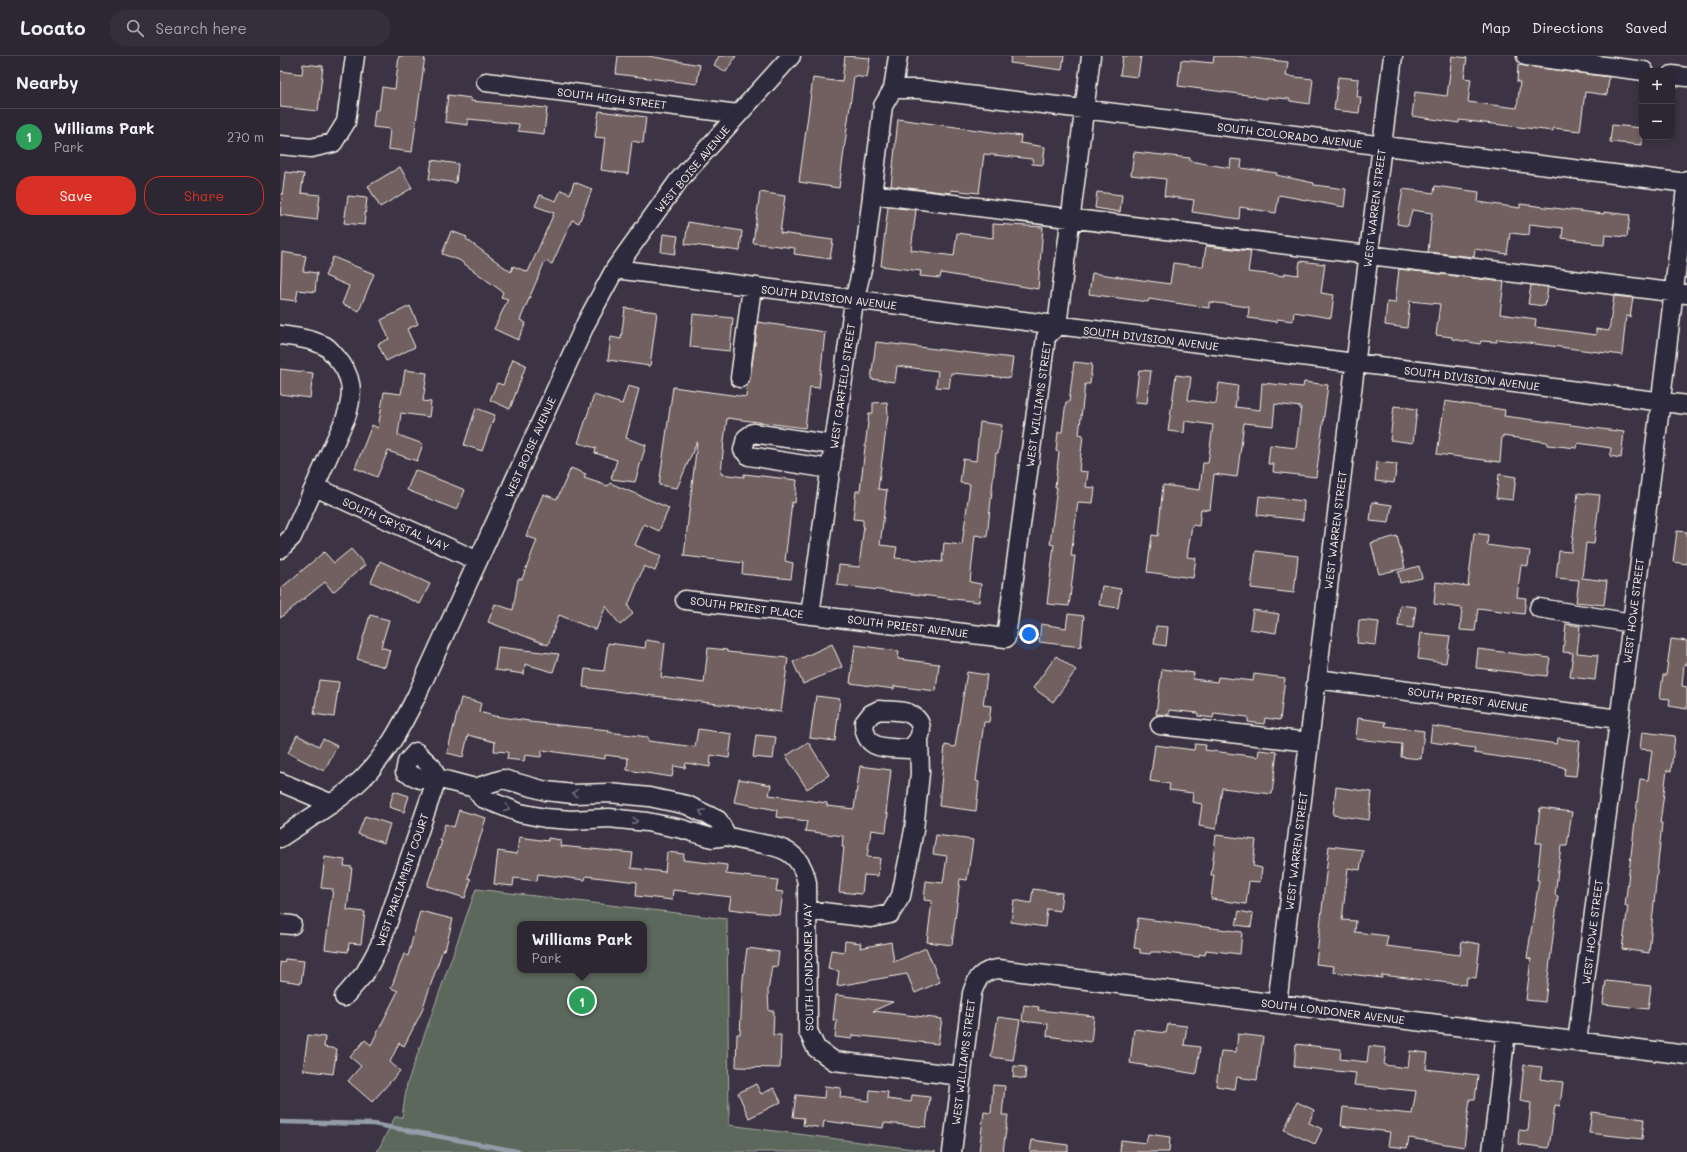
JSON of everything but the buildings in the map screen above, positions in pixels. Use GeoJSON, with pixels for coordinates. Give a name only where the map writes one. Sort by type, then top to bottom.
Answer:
{"type":"FeatureCollection","features":[{"type":"Feature","properties":{"kind":"street"},"geometry":{"type":"LineString","coordinates":[[280,145],[312,148],[333,143],[346,122],[355,56]]}},
{"type":"Feature","properties":{"kind":"street","name":"WEST BOISE AVENUE"},"geometry":{"type":"LineString","coordinates":[[280,838],[332,804],[362,779],[387,749],[416,698],[586,323],[615,269],[679,180],[791,56]]}},
{"type":"Feature","properties":{"kind":"street"},"geometry":{"type":"LineString","coordinates":[[893,89],[898,56]]}},
{"type":"Feature","properties":{"kind":"street","name":"WEST WILLIAMS STREET"},"geometry":{"type":"LineString","coordinates":[[1006,638],[1046,337],[1057,326],[1091,56]]}},
{"type":"Feature","properties":{"kind":"street","name":"WEST WARREN STREET"},"geometry":{"type":"LineString","coordinates":[[1277,1004],[1393,56]]}},
{"type":"Feature","properties":{"kind":"street"},"geometry":{"type":"LineString","coordinates":[[1526,56],[1639,70]]}},
{"type":"Feature","properties":{"kind":"street"},"geometry":{"type":"LineString","coordinates":[[1675,75],[1687,76]]}},
{"type":"Feature","properties":{"kind":"street","name":"SOUTH HIGH STREET"},"geometry":{"type":"LineString","coordinates":[[486,82],[738,114]]}},
{"type":"Feature","properties":{"kind":"street","name":"SOUTH COLORADO AVENUE"},"geometry":{"type":"LineString","coordinates":[[893,89],[919,89],[1687,182]]}},
{"type":"Feature","properties":{"kind":"street","name":"WEST GARFIELD STREET"},"geometry":{"type":"LineString","coordinates":[[810,615],[854,301],[864,261],[883,106],[893,89]]}},
{"type":"Feature","properties":{"kind":"street","name":"WEST HOWE STREET"},"geometry":{"type":"LineString","coordinates":[[1577,1042],[1660,401],[1680,294],[1687,182]]}},
{"type":"Feature","properties":{"kind":"street"},"geometry":{"type":"LineString","coordinates":[[872,194],[1680,294]]}},
{"type":"Feature","properties":{"kind":"street","name":"SOUTH DIVISION AVENUE"},"geometry":{"type":"LineString","coordinates":[[615,269],[854,301],[1687,405]]}},
{"type":"Feature","properties":{"kind":"street"},"geometry":{"type":"LineString","coordinates":[[740,378],[752,287]]}},
{"type":"Feature","properties":{"kind":"street"},"geometry":{"type":"LineString","coordinates":[[280,335],[304,338],[326,346],[344,366],[352,387],[351,402],[346,417],[315,487],[292,537],[280,549]]}},
{"type":"Feature","properties":{"kind":"street"},"geometry":{"type":"LineString","coordinates":[[830,469],[749,456],[743,450],[746,438],[753,433],[834,445]]}},
{"type":"Feature","properties":{"kind":"street","name":"SOUTH CRYSTAL WAY"},"geometry":{"type":"LineString","coordinates":[[315,487],[478,561]]}},
{"type":"Feature","properties":{"kind":"street","name":"SOUTH PRIEST PLACE"},"geometry":{"type":"LineString","coordinates":[[685,600],[810,615]]}},
{"type":"Feature","properties":{"kind":"street"},"geometry":{"type":"LineString","coordinates":[[1539,608],[1632,622]]}},
{"type":"Feature","properties":{"kind":"street","name":"SOUTH PRIEST AVENUE"},"geometry":{"type":"LineString","coordinates":[[810,615],[1006,638]]}},
{"type":"Feature","properties":{"kind":"street","name":"SOUTH PRIEST AVENUE"},"geometry":{"type":"LineString","coordinates":[[1317,679],[1619,719]]}},
{"type":"Feature","properties":{"kind":"street"},"geometry":{"type":"LineString","coordinates":[[1160,725],[1309,742]]}},
{"type":"Feature","properties":{"kind":"street"},"geometry":{"type":"LineString","coordinates":[[807,910],[871,918],[890,914],[901,896],[914,830],[920,773],[919,740]]}},
{"type":"Feature","properties":{"kind":"street","name":"SOUTH LONDONER WAY"},"geometry":{"type":"LineString","coordinates":[[387,749],[407,762],[405,772],[420,779],[437,778],[475,788],[482,798],[520,813],[545,818],[572,820],[609,818],[647,822],[712,838],[727,836],[778,847],[799,861],[804,871],[807,910],[808,1031],[816,1048],[834,1061],[962,1076]]}},
{"type":"Feature","properties":{"kind":"street","name":"WEST PARLIAMENT COURT"},"geometry":{"type":"LineString","coordinates":[[344,997],[365,973],[380,945],[437,778]]}},
{"type":"Feature","properties":{"kind":"street"},"geometry":{"type":"LineString","coordinates":[[475,788],[503,779],[546,791],[573,794],[609,793],[649,797],[687,805],[718,820],[727,836]]}},
{"type":"Feature","properties":{"kind":"street"},"geometry":{"type":"LineString","coordinates":[[280,782],[332,804]]}},
{"type":"Feature","properties":{"kind":"street","name":"SOUTH LONDONER AVENUE"},"geometry":{"type":"LineString","coordinates":[[980,974],[989,970],[998,969],[1687,1055]]}},
{"type":"Feature","properties":{"kind":"street","name":"WEST WILLIAMS STREET"},"geometry":{"type":"LineString","coordinates":[[952,1152],[972,993],[980,974]]}},
{"type":"Feature","properties":{"kind":"street"},"geometry":{"type":"LineString","coordinates":[[1492,1152],[1506,1032]]}},
{"type":"Feature","properties":{"kind":"green space"},"geometry":{"type":"Polygon","coordinates":[[[476,889],[727,919],[729,1125],[936,1152],[377,1152],[395,1117],[402,1117],[407,1084],[476,889]]]}},
{"type":"Feature","properties":{"kind":"waterway"},"geometry":{"type":"LineString","coordinates":[[280,1122],[373,1124],[521,1152]]}},
{"type":"Feature","properties":{"kind":"place","name":"Williams Park"},"geometry":{"type":"Point","coordinates":[582,1001]}}]}
